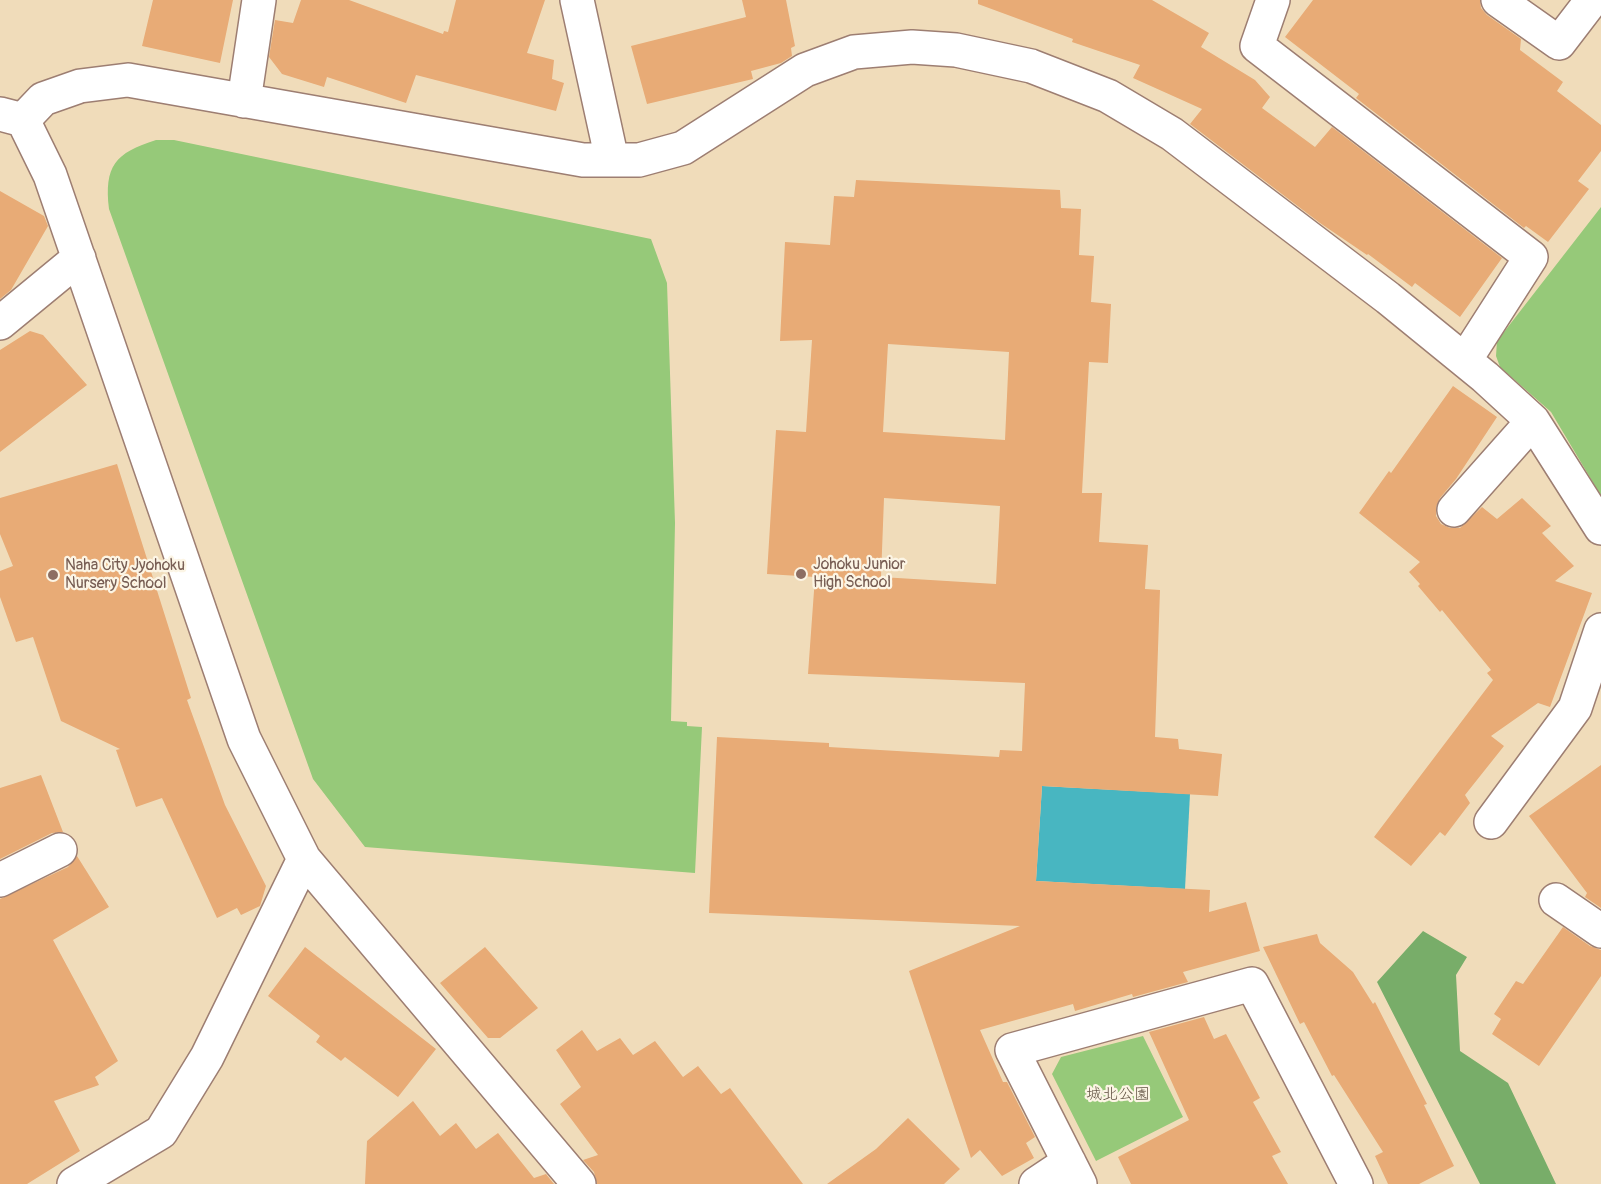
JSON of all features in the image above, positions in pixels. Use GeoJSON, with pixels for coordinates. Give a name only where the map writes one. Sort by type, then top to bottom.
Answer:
{"type":"FeatureCollection","features":[{"type":"Feature","properties":{"kind":"street"},"geometry":{"type":"LineString","coordinates":[[244,101],[259,0]]}},
{"type":"Feature","properties":{"kind":"street"},"geometry":{"type":"LineString","coordinates":[[1273,0],[1257,46],[1531,257],[1465,360]]}},
{"type":"Feature","properties":{"kind":"street"},"geometry":{"type":"LineString","coordinates":[[1498,0],[1559,43],[1592,0]]}},
{"type":"Feature","properties":{"kind":"street"},"geometry":{"type":"LineString","coordinates":[[586,2],[612,160]]}},
{"type":"Feature","properties":{"kind":"street"},"geometry":{"type":"LineString","coordinates":[[579,1184],[304,860],[244,740],[50,175],[11,117],[43,99],[80,86],[128,80],[583,160],[639,160],[683,148],[805,70],[854,52],[912,47],[956,50],[1031,66],[1108,96],[1172,134],[1388,298],[1465,360],[1533,421],[1601,528]]}},
{"type":"Feature","properties":{"kind":"street"},"geometry":{"type":"LineString","coordinates":[[0,323],[79,258]]}},
{"type":"Feature","properties":{"kind":"street"},"geometry":{"type":"LineString","coordinates":[[1454,510],[1533,421]]}},
{"type":"Feature","properties":{"kind":"street"},"geometry":{"type":"LineString","coordinates":[[1491,822],[1575,708],[1601,630]]}},
{"type":"Feature","properties":{"kind":"street"},"geometry":{"type":"LineString","coordinates":[[0,880],[60,850]]}},
{"type":"Feature","properties":{"kind":"street"},"geometry":{"type":"LineString","coordinates":[[74,1184],[161,1132],[207,1058],[304,860]]}},
{"type":"Feature","properties":{"kind":"street"},"geometry":{"type":"LineString","coordinates":[[1556,900],[1601,931]]}},
{"type":"Feature","properties":{"kind":"street"},"geometry":{"type":"LineString","coordinates":[[1036,1184],[1075,1173],[1012,1050],[1252,984],[1356,1184]]}},
{"type":"Feature","properties":{"kind":"green space"},"geometry":{"type":"Polygon","coordinates":[[[156,140],[174,140],[651,239],[667,283],[675,523],[671,721],[687,722],[687,726],[702,727],[695,873],[365,847],[313,779],[109,209],[108,182],[115,163],[131,150],[156,140]]]}},
{"type":"Feature","properties":{"kind":"green space"},"geometry":{"type":"Polygon","coordinates":[[[1601,207],[1601,496],[1551,412],[1500,367],[1496,356],[1497,341],[1601,207]]]}},
{"type":"Feature","properties":{"kind":"green space"},"geometry":{"type":"Polygon","coordinates":[[[1423,931],[1467,957],[1456,975],[1460,1051],[1508,1083],[1556,1184],[1480,1184],[1377,982],[1423,931]]]}},
{"type":"Feature","properties":{"kind":"green space","name":"城北公園"},"geometry":{"type":"Polygon","coordinates":[[[1143,1036],[1183,1117],[1096,1161],[1052,1074],[1061,1057],[1143,1036]]]}},
{"type":"Feature","properties":{"kind":"water"},"geometry":{"type":"Polygon","coordinates":[[[1042,786],[1190,794],[1185,889],[1036,881],[1042,786]]]}},
{"type":"Feature","properties":{"kind":"building"},"geometry":{"type":"Polygon","coordinates":[[[153,0],[233,0],[220,63],[142,46],[153,0]]]}},
{"type":"Feature","properties":{"kind":"building"},"geometry":{"type":"Polygon","coordinates":[[[301,0],[349,0],[443,34],[444,31],[448,32],[456,0],[545,0],[527,53],[554,60],[552,79],[564,83],[556,111],[416,75],[406,103],[327,77],[324,87],[282,74],[269,57],[275,20],[293,23],[301,0]]]}},
{"type":"Feature","properties":{"kind":"building"},"geometry":{"type":"Polygon","coordinates":[[[742,0],[786,0],[795,46],[791,48],[792,56],[781,63],[751,71],[753,79],[647,104],[631,46],[746,17],[742,0]]]}},
{"type":"Feature","properties":{"kind":"building"},"geometry":{"type":"Polygon","coordinates":[[[978,0],[1152,0],[1209,33],[1201,47],[1255,80],[1270,97],[1262,108],[1315,147],[1332,127],[1502,258],[1460,317],[1415,283],[1412,287],[1368,254],[1320,223],[1190,124],[1202,109],[1133,78],[1140,65],[1072,42],[1073,39],[978,4],[978,0]]]}},
{"type":"Feature","properties":{"kind":"building"},"geometry":{"type":"Polygon","coordinates":[[[1313,0],[1480,0],[1481,8],[1487,15],[1521,39],[1520,50],[1563,82],[1557,91],[1601,125],[1601,151],[1578,181],[1589,189],[1548,242],[1526,226],[1524,228],[1356,98],[1359,94],[1285,37],[1313,0]]]}},
{"type":"Feature","properties":{"kind":"building"},"geometry":{"type":"Polygon","coordinates":[[[856,180],[1060,190],[1061,208],[1081,209],[1079,255],[1094,256],[1091,302],[1111,304],[1108,363],[1089,362],[1082,493],[1102,493],[1099,542],[1148,545],[1145,589],[1160,590],[1155,737],[1178,739],[1179,749],[1222,754],[1218,796],[1042,786],[1036,881],[1210,890],[1209,912],[1246,902],[1260,951],[1183,972],[1188,982],[1133,997],[1132,994],[1075,1011],[1073,1004],[980,1030],[1003,1082],[1007,1082],[1035,1137],[1026,1143],[1034,1158],[1002,1176],[980,1150],[971,1158],[909,971],[1020,926],[709,913],[717,737],[829,743],[829,747],[999,757],[1000,750],[1022,751],[1025,683],[808,674],[815,577],[767,574],[776,430],[806,432],[812,340],[780,341],[785,242],[830,245],[834,196],[854,197],[856,180]],[[888,344],[883,432],[1005,440],[1009,352],[888,344]],[[884,498],[881,577],[996,584],[1000,506],[884,498]]]}},
{"type":"Feature","properties":{"kind":"building"},"geometry":{"type":"Polygon","coordinates":[[[0,191],[44,216],[48,226],[11,290],[0,299],[0,191]]]}},
{"type":"Feature","properties":{"kind":"building"},"geometry":{"type":"Polygon","coordinates":[[[30,331],[43,335],[87,385],[0,452],[0,350],[30,331]]]}},
{"type":"Feature","properties":{"kind":"building"},"geometry":{"type":"Polygon","coordinates":[[[1453,386],[1497,417],[1456,479],[1440,498],[1436,507],[1436,516],[1441,524],[1450,528],[1460,528],[1482,507],[1497,519],[1522,498],[1551,526],[1542,533],[1574,566],[1555,581],[1592,593],[1550,707],[1538,703],[1491,736],[1504,746],[1465,795],[1470,803],[1445,836],[1440,832],[1411,866],[1374,837],[1493,680],[1487,673],[1491,670],[1442,610],[1440,612],[1418,586],[1420,584],[1409,572],[1420,562],[1359,513],[1389,471],[1391,473],[1453,386]]]}},
{"type":"Feature","properties":{"kind":"building"},"geometry":{"type":"Polygon","coordinates":[[[117,464],[191,698],[187,700],[225,805],[266,886],[260,906],[241,915],[237,908],[217,918],[162,798],[136,807],[116,750],[120,749],[61,721],[33,637],[16,642],[0,597],[0,571],[13,566],[0,534],[0,498],[117,464]]]}},
{"type":"Feature","properties":{"kind":"building"},"geometry":{"type":"Polygon","coordinates":[[[1601,765],[1601,908],[1585,897],[1587,893],[1529,816],[1601,765]]]}},
{"type":"Feature","properties":{"kind":"building"},"geometry":{"type":"Polygon","coordinates":[[[41,775],[63,832],[52,833],[0,859],[0,788],[41,775]]]}},
{"type":"Feature","properties":{"kind":"building"},"geometry":{"type":"Polygon","coordinates":[[[77,856],[109,907],[53,940],[118,1061],[95,1077],[99,1085],[54,1101],[80,1151],[27,1184],[0,1184],[0,899],[68,867],[77,856]]]}},
{"type":"Feature","properties":{"kind":"building"},"geometry":{"type":"Polygon","coordinates":[[[1563,927],[1590,946],[1601,950],[1601,976],[1539,1066],[1492,1034],[1501,1019],[1494,1014],[1516,981],[1523,984],[1563,927]]]}},
{"type":"Feature","properties":{"kind":"building"},"geometry":{"type":"Polygon","coordinates":[[[1317,934],[1320,943],[1353,972],[1373,1004],[1375,1002],[1427,1104],[1424,1105],[1454,1166],[1419,1184],[1388,1184],[1375,1156],[1383,1152],[1334,1075],[1332,1076],[1304,1022],[1300,1024],[1263,947],[1317,934]]]}},
{"type":"Feature","properties":{"kind":"building"},"geometry":{"type":"Polygon","coordinates":[[[305,947],[436,1049],[398,1097],[345,1057],[341,1061],[316,1042],[320,1036],[268,996],[305,947]]]}},
{"type":"Feature","properties":{"kind":"building"},"geometry":{"type":"Polygon","coordinates":[[[485,947],[538,1008],[500,1038],[488,1038],[440,983],[485,947]]]}},
{"type":"Feature","properties":{"kind":"building"},"geometry":{"type":"Polygon","coordinates":[[[1204,1017],[1214,1039],[1226,1034],[1260,1098],[1253,1102],[1281,1152],[1272,1156],[1288,1184],[1131,1184],[1118,1157],[1189,1120],[1149,1032],[1204,1017]]]}},
{"type":"Feature","properties":{"kind":"building"},"geometry":{"type":"Polygon","coordinates":[[[582,1030],[597,1051],[620,1038],[633,1055],[655,1041],[683,1077],[698,1066],[721,1094],[730,1088],[803,1184],[597,1184],[594,1172],[583,1160],[598,1155],[560,1104],[581,1087],[556,1050],[582,1030]]]}},
{"type":"Feature","properties":{"kind":"building"},"geometry":{"type":"Polygon","coordinates":[[[413,1101],[440,1136],[456,1123],[476,1149],[498,1133],[534,1178],[546,1174],[554,1184],[365,1184],[367,1141],[413,1101]]]}},
{"type":"Feature","properties":{"kind":"building"},"geometry":{"type":"Polygon","coordinates":[[[908,1118],[960,1169],[944,1184],[827,1184],[876,1149],[908,1118]]]}},
{"type":"Feature","properties":{"kind":"place","name":"Johoku Junior High School"},"geometry":{"type":"Point","coordinates":[801,574]}},
{"type":"Feature","properties":{"kind":"place","name":"Naha City Jyohoku Nursery School"},"geometry":{"type":"Point","coordinates":[53,575]}}]}
